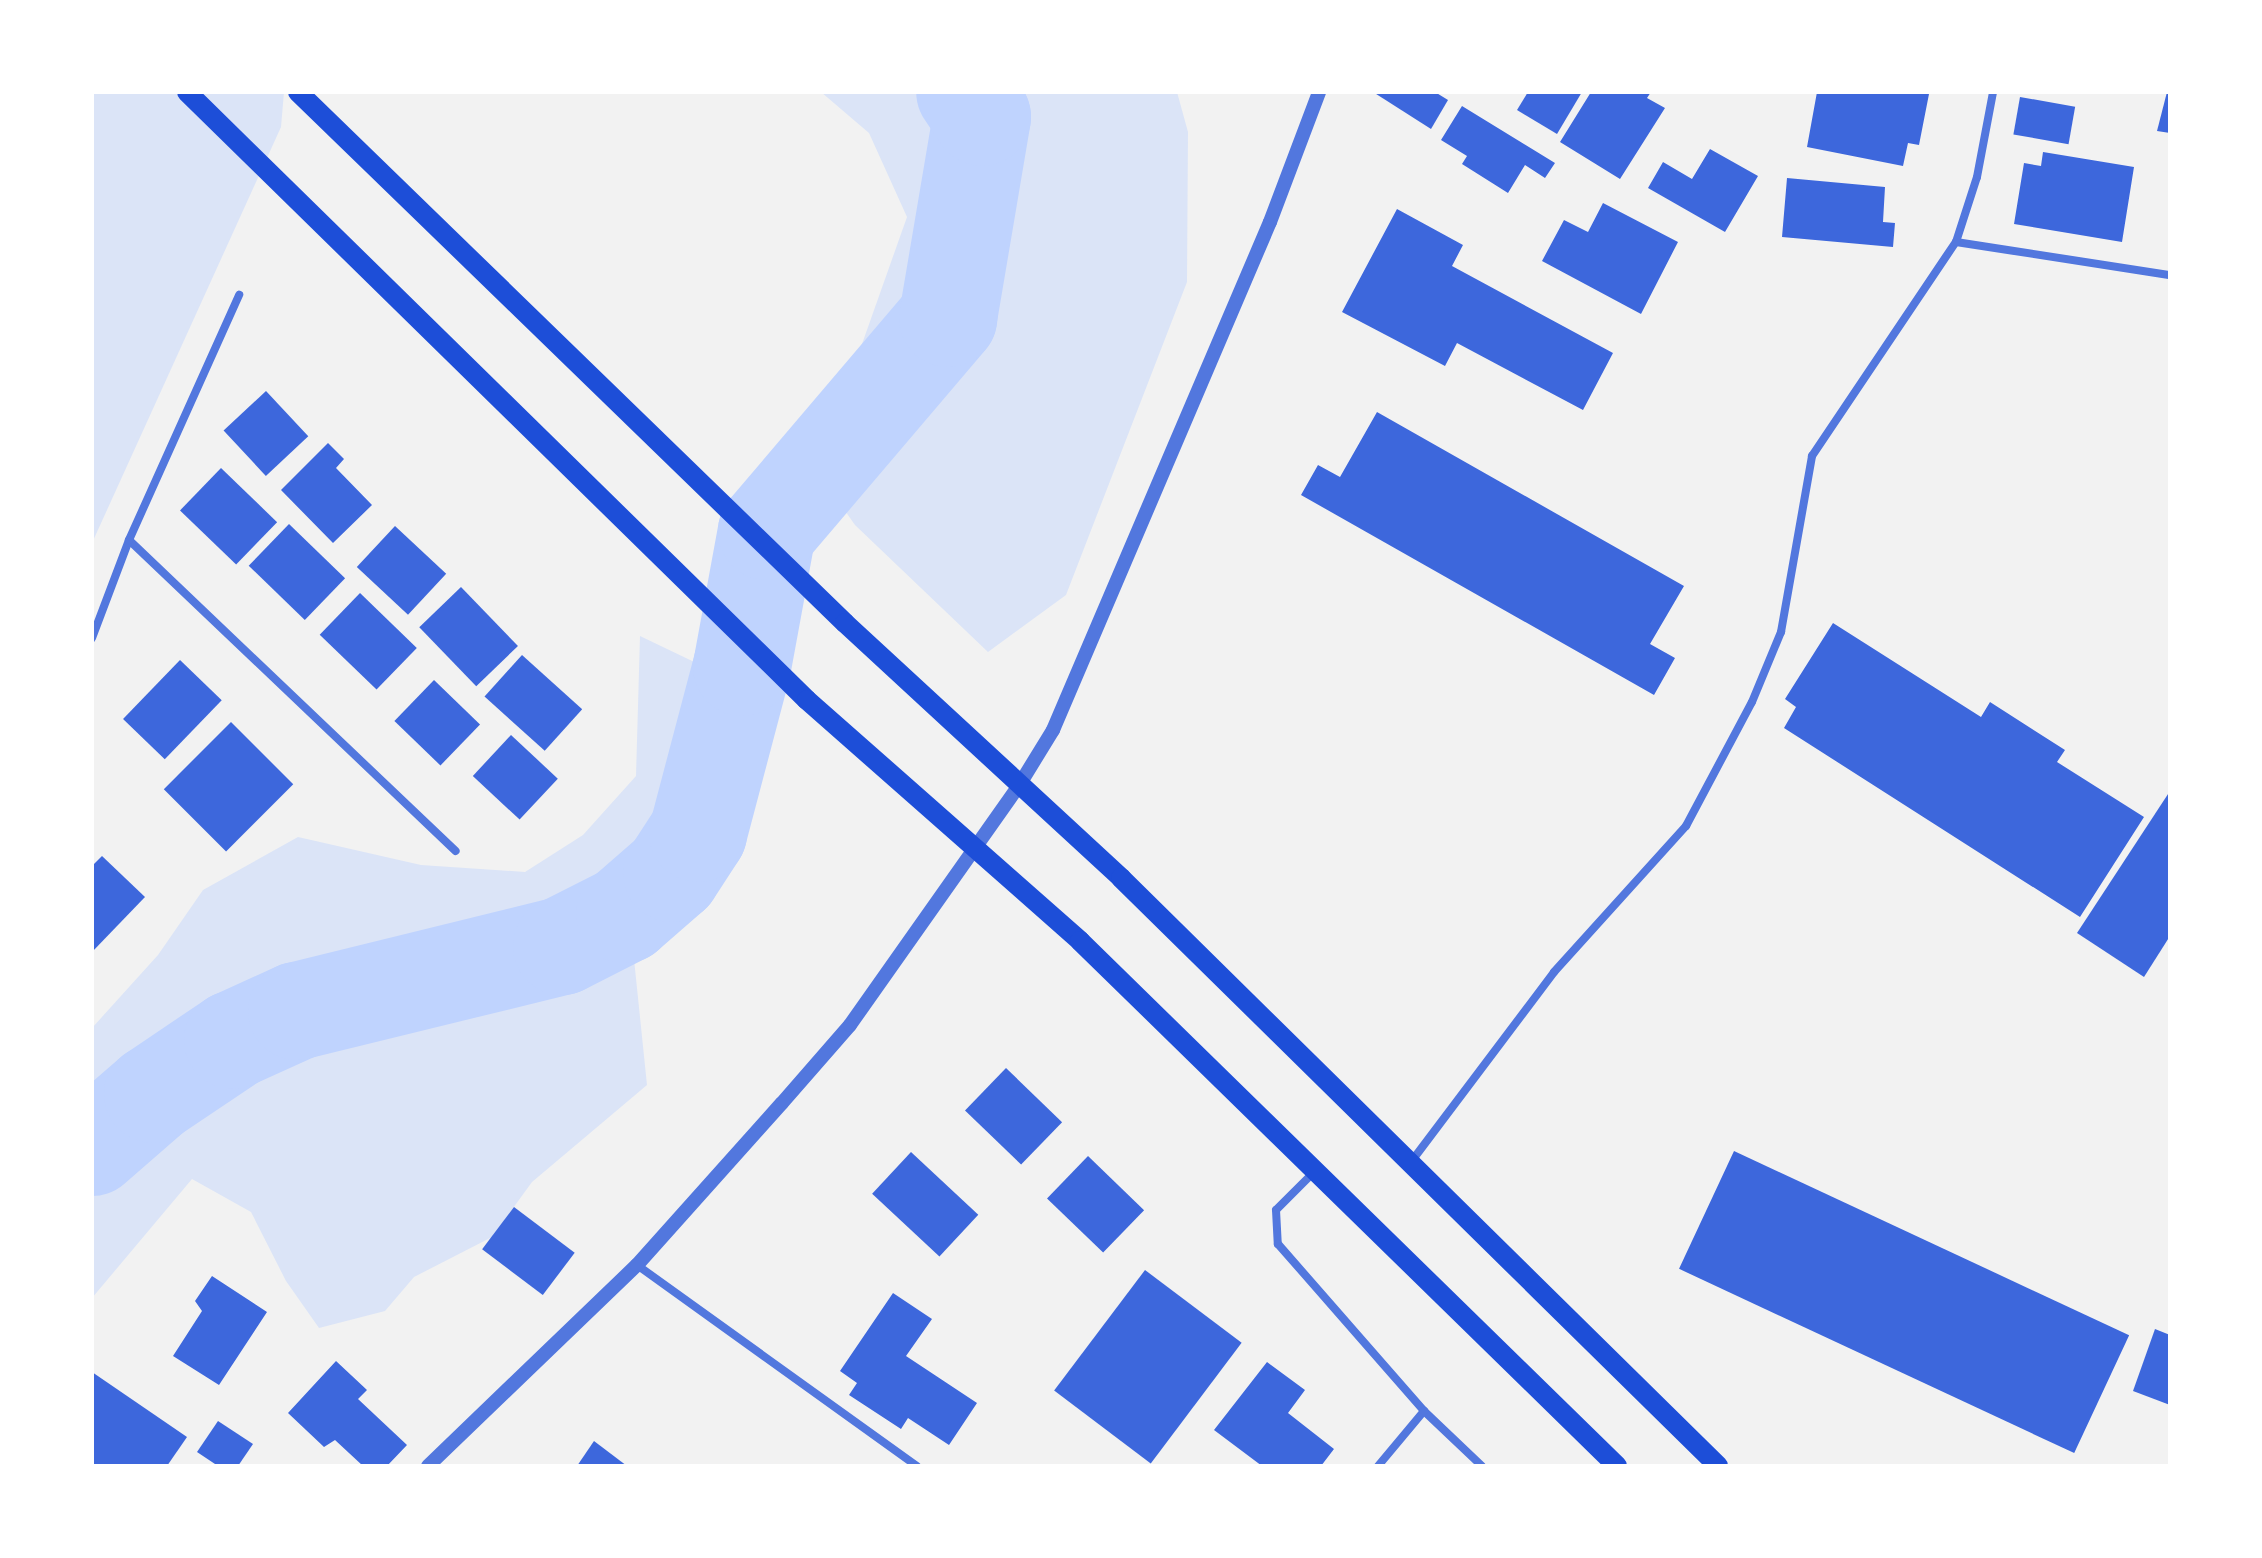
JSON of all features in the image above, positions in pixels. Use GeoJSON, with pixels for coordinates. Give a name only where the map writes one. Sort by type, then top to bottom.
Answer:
{"type":"FeatureCollection","features":[{"type":"Feature","properties":{"kind":"main road"},"geometry":{"type":"LineString","coordinates":[[187,92],[293,192],[807,700],[1080,941],[1617,1466]]}},
{"type":"Feature","properties":{"kind":"main road"},"geometry":{"type":"LineString","coordinates":[[304,97],[845,623],[1018,787],[1121,878],[1718,1466]]}},
{"type":"Feature","properties":{"kind":"street"},"geometry":{"type":"LineString","coordinates":[[428,1466],[637,1265],[850,1025],[977,851],[1053,730],[1270,222],[1319,92]]}},
{"type":"Feature","properties":{"kind":"street"},"geometry":{"type":"LineString","coordinates":[[1410,1162],[1554,972],[1686,826],[1752,702],[1781,632],[1812,456],[1956,242],[1977,177],[1993,92]]}},
{"type":"Feature","properties":{"kind":"street"},"geometry":{"type":"LineString","coordinates":[[1956,242],[2170,275]]}},
{"type":"Feature","properties":{"kind":"street"},"geometry":{"type":"LineString","coordinates":[[92,638],[129,540],[239,295]]}},
{"type":"Feature","properties":{"kind":"street"},"geometry":{"type":"LineString","coordinates":[[129,540],[456,851]]}},
{"type":"Feature","properties":{"kind":"street"},"geometry":{"type":"LineString","coordinates":[[1315,1171],[1276,1210],[1278,1244],[1424,1411],[1482,1466]]}},
{"type":"Feature","properties":{"kind":"street"},"geometry":{"type":"LineString","coordinates":[[637,1265],[917,1466]]}},
{"type":"Feature","properties":{"kind":"street"},"geometry":{"type":"LineString","coordinates":[[1378,1466],[1424,1411]]}},
{"type":"Feature","properties":{"kind":"shaded area"},"geometry":{"type":"Polygon","coordinates":[[[92,92],[284,92],[281,127],[92,543],[92,92]]]}},
{"type":"Feature","properties":{"kind":"shaded area"},"geometry":{"type":"Polygon","coordinates":[[[821,92],[1177,92],[1188,132],[1187,282],[1066,595],[988,652],[855,525],[817,471],[907,217],[869,133],[821,92]]]}},
{"type":"Feature","properties":{"kind":"shaded area"},"geometry":{"type":"Polygon","coordinates":[[[640,636],[713,671],[683,797],[634,959],[647,1085],[532,1182],[492,1237],[414,1277],[385,1311],[319,1328],[286,1281],[251,1212],[192,1179],[92,1298],[92,1028],[158,955],[203,890],[298,837],[421,865],[525,872],[583,835],[636,776],[640,636]]]}},
{"type":"Feature","properties":{"kind":"building"},"geometry":{"type":"Polygon","coordinates":[[[1373,92],[1435,92],[1448,100],[1431,129],[1373,92]]]}},
{"type":"Feature","properties":{"kind":"building"},"geometry":{"type":"Polygon","coordinates":[[[1528,92],[1582,92],[1557,134],[1517,110],[1528,92]]]}},
{"type":"Feature","properties":{"kind":"building"},"geometry":{"type":"Polygon","coordinates":[[[1591,92],[1651,92],[1647,98],[1665,108],[1620,179],[1560,142],[1591,92]]]}},
{"type":"Feature","properties":{"kind":"building"},"geometry":{"type":"Polygon","coordinates":[[[1817,92],[1929,94],[1919,145],[1908,143],[1903,166],[1807,147],[1817,92]]]}},
{"type":"Feature","properties":{"kind":"building"},"geometry":{"type":"Polygon","coordinates":[[[2167,92],[2170,92],[2170,133],[2157,131],[2167,92]]]}},
{"type":"Feature","properties":{"kind":"building"},"geometry":{"type":"Polygon","coordinates":[[[2020,97],[2075,107],[2069,144],[2013,134],[2020,97]]]}},
{"type":"Feature","properties":{"kind":"building"},"geometry":{"type":"Polygon","coordinates":[[[1462,106],[1555,163],[1545,178],[1525,165],[1508,193],[1462,164],[1467,156],[1441,140],[1462,106]]]}},
{"type":"Feature","properties":{"kind":"building"},"geometry":{"type":"Polygon","coordinates":[[[1710,149],[1758,176],[1725,232],[1648,188],[1663,162],[1692,179],[1710,149]]]}},
{"type":"Feature","properties":{"kind":"building"},"geometry":{"type":"Polygon","coordinates":[[[2043,152],[2134,167],[2122,242],[2014,224],[2024,163],[2041,166],[2043,152]]]}},
{"type":"Feature","properties":{"kind":"building"},"geometry":{"type":"Polygon","coordinates":[[[1787,178],[1885,187],[1883,222],[1895,223],[1893,247],[1782,237],[1787,178]]]}},
{"type":"Feature","properties":{"kind":"building"},"geometry":{"type":"Polygon","coordinates":[[[1603,203],[1678,242],[1641,314],[1542,261],[1564,220],[1588,232],[1603,203]]]}},
{"type":"Feature","properties":{"kind":"building"},"geometry":{"type":"Polygon","coordinates":[[[1397,209],[1463,245],[1452,266],[1613,353],[1583,410],[1457,343],[1445,366],[1342,312],[1397,209]]]}},
{"type":"Feature","properties":{"kind":"building"},"geometry":{"type":"Polygon","coordinates":[[[266,391],[308,436],[266,476],[224,431],[266,391]]]}},
{"type":"Feature","properties":{"kind":"building"},"geometry":{"type":"Polygon","coordinates":[[[1377,412],[1684,586],[1650,644],[1675,658],[1654,695],[1301,495],[1318,465],[1340,477],[1377,412]]]}},
{"type":"Feature","properties":{"kind":"building"},"geometry":{"type":"Polygon","coordinates":[[[328,443],[344,459],[336,468],[372,505],[333,543],[281,490],[328,443]]]}},
{"type":"Feature","properties":{"kind":"building"},"geometry":{"type":"Polygon","coordinates":[[[221,468],[277,522],[236,565],[180,510],[221,468]]]}},
{"type":"Feature","properties":{"kind":"building"},"geometry":{"type":"Polygon","coordinates":[[[289,524],[345,578],[305,620],[249,566],[289,524]]]}},
{"type":"Feature","properties":{"kind":"building"},"geometry":{"type":"Polygon","coordinates":[[[395,526],[446,574],[408,615],[357,567],[395,526]]]}},
{"type":"Feature","properties":{"kind":"building"},"geometry":{"type":"Polygon","coordinates":[[[461,587],[518,646],[476,686],[419,627],[461,587]]]}},
{"type":"Feature","properties":{"kind":"building"},"geometry":{"type":"Polygon","coordinates":[[[360,593],[417,648],[377,690],[320,635],[360,593]]]}},
{"type":"Feature","properties":{"kind":"building"},"geometry":{"type":"Polygon","coordinates":[[[1833,623],[1981,717],[1990,702],[2065,750],[2057,762],[2144,817],[2080,917],[1784,728],[1796,707],[1785,699],[1833,623]]]}},
{"type":"Feature","properties":{"kind":"building"},"geometry":{"type":"Polygon","coordinates":[[[522,655],[582,709],[545,751],[485,697],[522,655]]]}},
{"type":"Feature","properties":{"kind":"building"},"geometry":{"type":"Polygon","coordinates":[[[180,660],[222,700],[165,759],[123,719],[180,660]]]}},
{"type":"Feature","properties":{"kind":"building"},"geometry":{"type":"Polygon","coordinates":[[[434,680],[480,724],[440,765],[394,721],[434,680]]]}},
{"type":"Feature","properties":{"kind":"building"},"geometry":{"type":"Polygon","coordinates":[[[231,722],[293,784],[226,851],[164,789],[231,722]]]}},
{"type":"Feature","properties":{"kind":"building"},"geometry":{"type":"Polygon","coordinates":[[[511,735],[558,779],[520,820],[473,776],[511,735]]]}},
{"type":"Feature","properties":{"kind":"building"},"geometry":{"type":"Polygon","coordinates":[[[2170,791],[2170,936],[2144,977],[2077,933],[2170,791]]]}},
{"type":"Feature","properties":{"kind":"building"},"geometry":{"type":"Polygon","coordinates":[[[102,856],[145,897],[92,952],[92,866],[102,856]]]}},
{"type":"Feature","properties":{"kind":"building"},"geometry":{"type":"Polygon","coordinates":[[[1006,1068],[1062,1122],[1021,1165],[965,1110],[1006,1068]]]}},
{"type":"Feature","properties":{"kind":"building"},"geometry":{"type":"Polygon","coordinates":[[[1734,1151],[2129,1335],[2074,1453],[1679,1269],[1734,1151]]]}},
{"type":"Feature","properties":{"kind":"building"},"geometry":{"type":"Polygon","coordinates":[[[911,1152],[978,1215],[939,1256],[872,1194],[911,1152]]]}},
{"type":"Feature","properties":{"kind":"building"},"geometry":{"type":"Polygon","coordinates":[[[1088,1156],[1144,1210],[1103,1253],[1047,1198],[1088,1156]]]}},
{"type":"Feature","properties":{"kind":"building"},"geometry":{"type":"Polygon","coordinates":[[[514,1207],[575,1253],[543,1295],[482,1249],[514,1207]]]}},
{"type":"Feature","properties":{"kind":"building"},"geometry":{"type":"Polygon","coordinates":[[[1145,1270],[1242,1343],[1151,1463],[1054,1391],[1145,1270]]]}},
{"type":"Feature","properties":{"kind":"building"},"geometry":{"type":"Polygon","coordinates":[[[212,1276],[267,1312],[219,1385],[173,1356],[202,1311],[195,1301],[212,1276]]]}},
{"type":"Feature","properties":{"kind":"building"},"geometry":{"type":"Polygon","coordinates":[[[893,1293],[932,1319],[906,1356],[977,1403],[949,1445],[908,1418],[901,1429],[849,1395],[857,1383],[840,1371],[893,1293]]]}},
{"type":"Feature","properties":{"kind":"building"},"geometry":{"type":"Polygon","coordinates":[[[2155,1329],[2170,1335],[2170,1405],[2133,1391],[2155,1329]]]}},
{"type":"Feature","properties":{"kind":"building"},"geometry":{"type":"Polygon","coordinates":[[[336,1361],[367,1390],[358,1399],[407,1445],[387,1466],[363,1466],[335,1440],[324,1447],[288,1413],[336,1361]]]}},
{"type":"Feature","properties":{"kind":"building"},"geometry":{"type":"Polygon","coordinates":[[[1267,1362],[1305,1390],[1288,1413],[1334,1449],[1321,1466],[1262,1466],[1214,1430],[1267,1362]]]}},
{"type":"Feature","properties":{"kind":"building"},"geometry":{"type":"Polygon","coordinates":[[[92,1372],[187,1437],[167,1466],[92,1466],[92,1372]]]}},
{"type":"Feature","properties":{"kind":"building"},"geometry":{"type":"Polygon","coordinates":[[[218,1421],[253,1444],[238,1466],[218,1466],[197,1452],[218,1421]]]}},
{"type":"Feature","properties":{"kind":"building"},"geometry":{"type":"Polygon","coordinates":[[[594,1441],[627,1466],[577,1466],[594,1441]]]}},
{"type":"Feature","properties":{"kind":"waterway"},"geometry":{"type":"LineString","coordinates":[[92,1147],[153,1094],[233,1040],[297,1011],[562,946],[625,914],[672,873],[698,833],[742,667],[767,531],[948,318],[982,117],[965,92]]}}]}
